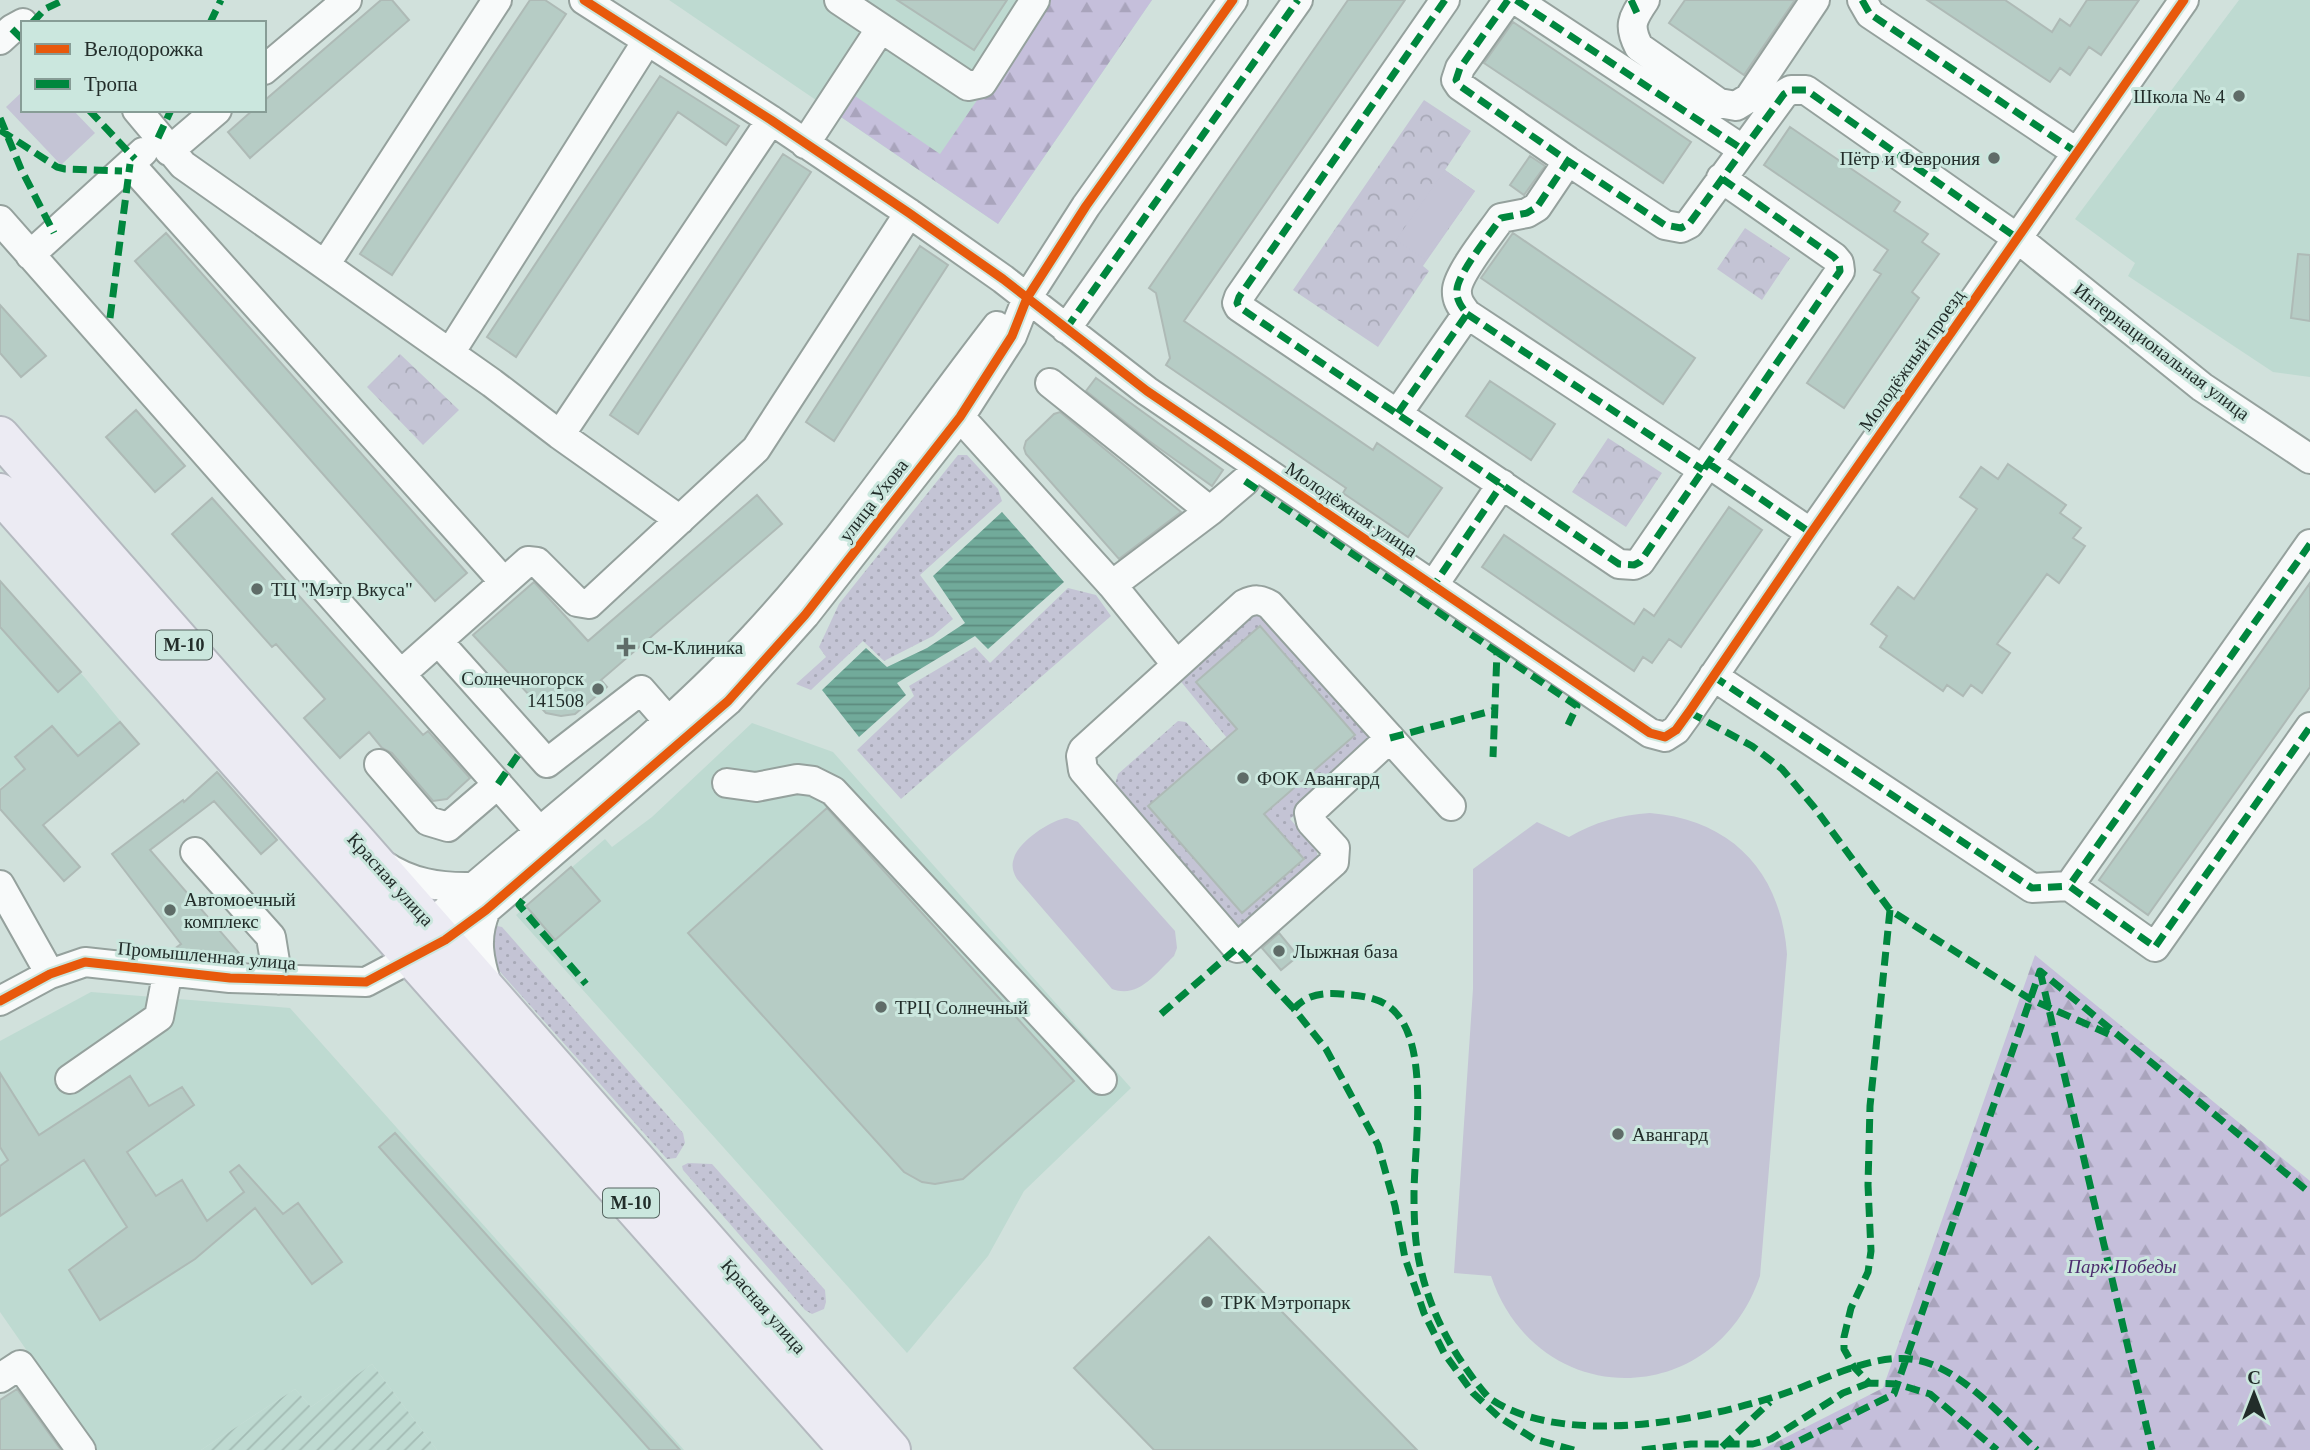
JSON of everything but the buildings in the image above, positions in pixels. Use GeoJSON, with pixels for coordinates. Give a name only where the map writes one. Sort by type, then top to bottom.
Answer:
{"type":"FeatureCollection","features":[{"type":"Feature","properties":{"kind":"highway","name":"Красная улица"},"geometry":{"type":"LineString","coordinates":[[0,436],[368,853],[429,940],[488,989],[891,1450]]}},
{"type":"Feature","properties":{"kind":"highway","name":"Красная улица"},"geometry":{"type":"LineString","coordinates":[[0,493],[429,940],[849,1450]]}},
{"type":"Feature","properties":{"kind":"street"},"geometry":{"type":"LineString","coordinates":[[266,68],[347,0]]}},
{"type":"Feature","properties":{"kind":"street"},"geometry":{"type":"LineString","coordinates":[[325,265],[497,0]]}},
{"type":"Feature","properties":{"kind":"street","name":"Молодёжная улица"},"geometry":{"type":"LineString","coordinates":[[584,0],[771,120],[909,213],[1027,298],[1147,391],[1650,733],[1665,737]]}},
{"type":"Feature","properties":{"kind":"street"},"geometry":{"type":"LineString","coordinates":[[839,0],[968,86],[982,83],[1035,0]]}},
{"type":"Feature","properties":{"kind":"street","name":"улица Ухова"},"geometry":{"type":"LineString","coordinates":[[429,940],[728,701],[805,615],[960,417],[1012,336],[1027,298],[1086,206],[1233,0]]}},
{"type":"Feature","properties":{"kind":"street"},"geometry":{"type":"LineString","coordinates":[[1066,329],[1298,0]]}},
{"type":"Feature","properties":{"kind":"street"},"geometry":{"type":"LineString","coordinates":[[1445,0],[1237,300],[1240,307],[1619,564],[1640,562],[1840,271],[1839,263],[1834,257],[1721,178]]}},
{"type":"Feature","properties":{"kind":"street","name":"Интернациональная улица"},"geometry":{"type":"LineString","coordinates":[[1508,0],[1460,68],[1456,80],[1460,86],[1568,161],[1673,228],[1689,224],[1784,94],[1799,88],[1806,90],[2017,238],[2202,387],[2310,459]]}},
{"type":"Feature","properties":{"kind":"street"},"geometry":{"type":"LineString","coordinates":[[1645,0],[1633,17],[1632,33],[1639,47],[1719,103],[1736,106],[1749,98],[1815,0]]}},
{"type":"Feature","properties":{"kind":"street"},"geometry":{"type":"LineString","coordinates":[[1861,0],[1870,14],[2076,152]]}},
{"type":"Feature","properties":{"kind":"street","name":"Молодёжный проезд"},"geometry":{"type":"LineString","coordinates":[[1665,737],[1676,730],[2184,0]]}},
{"type":"Feature","properties":{"kind":"street"},"geometry":{"type":"LineString","coordinates":[[1531,4],[1742,149]]}},
{"type":"Feature","properties":{"kind":"street"},"geometry":{"type":"LineString","coordinates":[[805,144],[881,28]]}},
{"type":"Feature","properties":{"kind":"street"},"geometry":{"type":"LineString","coordinates":[[450,353],[647,41]]}},
{"type":"Feature","properties":{"kind":"street"},"geometry":{"type":"LineString","coordinates":[[139,112],[183,165],[450,353],[680,520]]}},
{"type":"Feature","properties":{"kind":"street"},"geometry":{"type":"LineString","coordinates":[[30,255],[130,164],[214,112]]}},
{"type":"Feature","properties":{"kind":"street"},"geometry":{"type":"LineString","coordinates":[[560,435],[771,120]]}},
{"type":"Feature","properties":{"kind":"street"},"geometry":{"type":"LineString","coordinates":[[1568,161],[1537,206],[1527,213],[1501,218],[1459,279],[1459,303],[1467,314],[1811,533]]}},
{"type":"Feature","properties":{"kind":"street"},"geometry":{"type":"LineString","coordinates":[[130,164],[504,582]]}},
{"type":"Feature","properties":{"kind":"street"},"geometry":{"type":"LineString","coordinates":[[401,674],[523,565],[533,561],[577,602],[589,604],[755,449],[909,213]]}},
{"type":"Feature","properties":{"kind":"street"},"geometry":{"type":"LineString","coordinates":[[0,220],[540,832]]}},
{"type":"Feature","properties":{"kind":"street","name":"улица Ухова"},"geometry":{"type":"LineString","coordinates":[[479,898],[540,832],[711,681],[785,603],[940,404],[996,327],[1027,298]]}},
{"type":"Feature","properties":{"kind":"street"},"geometry":{"type":"LineString","coordinates":[[1398,413],[1467,314]]}},
{"type":"Feature","properties":{"kind":"street"},"geometry":{"type":"LineString","coordinates":[[1050,383],[1210,511]]}},
{"type":"Feature","properties":{"kind":"street"},"geometry":{"type":"LineString","coordinates":[[960,417],[1112,585],[1176,664]]}},
{"type":"Feature","properties":{"kind":"street"},"geometry":{"type":"LineString","coordinates":[[1112,585],[1245,481]]}},
{"type":"Feature","properties":{"kind":"street"},"geometry":{"type":"LineString","coordinates":[[1433,586],[1502,484]]}},
{"type":"Feature","properties":{"kind":"street"},"geometry":{"type":"LineString","coordinates":[[2069,886],[2310,544]]}},
{"type":"Feature","properties":{"kind":"street"},"geometry":{"type":"LineString","coordinates":[[1390,738],[1309,813],[1311,822],[1335,848],[1334,862],[1237,948],[1083,770],[1081,761],[1083,750],[1176,664],[1244,604],[1261,600],[1270,605],[1390,738],[1451,806]]}},
{"type":"Feature","properties":{"kind":"street"},"geometry":{"type":"LineString","coordinates":[[438,641],[547,763],[641,690],[668,721]]}},
{"type":"Feature","properties":{"kind":"street"},"geometry":{"type":"LineString","coordinates":[[1713,676],[2032,888],[2069,886],[2155,947],[2310,727]]}},
{"type":"Feature","properties":{"kind":"street"},"geometry":{"type":"LineString","coordinates":[[379,764],[428,821],[448,827],[498,784]]}},
{"type":"Feature","properties":{"kind":"street"},"geometry":{"type":"LineString","coordinates":[[727,783],[755,787],[797,779],[813,781],[833,791],[1102,1080]]}},
{"type":"Feature","properties":{"kind":"street"},"geometry":{"type":"LineString","coordinates":[[195,852],[271,937],[278,980]]}},
{"type":"Feature","properties":{"kind":"street"},"geometry":{"type":"LineString","coordinates":[[368,853],[406,879],[447,887],[479,898],[481,923],[478,957],[488,989]]}},
{"type":"Feature","properties":{"kind":"street"},"geometry":{"type":"LineString","coordinates":[[0,885],[50,974]]}},
{"type":"Feature","properties":{"kind":"street","name":"Промышленная улица"},"geometry":{"type":"LineString","coordinates":[[0,1001],[50,974],[85,962],[230,978],[366,982],[429,940]]}},
{"type":"Feature","properties":{"kind":"street"},"geometry":{"type":"LineString","coordinates":[[70,1079],[159,1017],[168,970]]}},
{"type":"Feature","properties":{"kind":"street"},"geometry":{"type":"LineString","coordinates":[[0,1378],[20,1365],[81,1450]]}},
{"type":"Feature","properties":{"kind":"shaded area"},"geometry":{"type":"Polygon","coordinates":[[[669,0],[1152,0],[998,224],[669,0]]]}},
{"type":"Feature","properties":{"kind":"shaded area","name":"Школа № 4"},"geometry":{"type":"Polygon","coordinates":[[[2239,0],[2310,0],[2310,377],[2273,372],[2128,276],[2135,263],[2075,219],[2239,0]]]}},
{"type":"Feature","properties":{"kind":"shaded area"},"geometry":{"type":"Polygon","coordinates":[[[1002,512],[1064,582],[988,649],[975,636],[897,683],[906,695],[859,737],[822,690],[866,648],[887,667],[927,648],[965,623],[933,576],[1002,512]]]}},
{"type":"Feature","properties":{"kind":"shaded area"},"geometry":{"type":"Polygon","coordinates":[[[0,581],[139,744],[60,811],[25,769],[0,788],[0,581]]]}},
{"type":"Feature","properties":{"kind":"shaded area"},"geometry":{"type":"Polygon","coordinates":[[[752,723],[833,752],[1131,1088],[1024,1191],[988,1256],[907,1353],[516,915],[605,839],[612,847],[652,817],[752,723]]]}},
{"type":"Feature","properties":{"kind":"shaded area"},"geometry":{"type":"Polygon","coordinates":[[[91,992],[290,1008],[684,1450],[437,1450],[372,1364],[311,1407],[295,1389],[201,1450],[96,1450],[0,1312],[0,1041],[91,992]]]}},
{"type":"Feature","properties":{"kind":"shaded area"},"geometry":{"type":"Polygon","coordinates":[[[372,1364],[437,1450],[201,1450],[295,1389],[311,1407],[372,1364]]]}},
{"type":"Feature","properties":{"kind":"green space"},"geometry":{"type":"Polygon","coordinates":[[[1046,0],[1152,0],[998,224],[841,117],[855,96],[940,154],[1046,0]]]}},
{"type":"Feature","properties":{"kind":"green space"},"geometry":{"type":"Polygon","coordinates":[[[21,93],[21,112],[75,112],[95,133],[61,165],[6,107],[21,93]]]}},
{"type":"Feature","properties":{"kind":"green space"},"geometry":{"type":"Polygon","coordinates":[[[1424,100],[1471,131],[1445,170],[1475,191],[1423,266],[1429,271],[1378,347],[1293,290],[1424,100]]]}},
{"type":"Feature","properties":{"kind":"green space"},"geometry":{"type":"Polygon","coordinates":[[[1445,170],[1475,191],[1426,260],[1396,240],[1445,170]]]}},
{"type":"Feature","properties":{"kind":"green space"},"geometry":{"type":"Polygon","coordinates":[[[1745,228],[1790,258],[1762,300],[1717,269],[1745,228]]]}},
{"type":"Feature","properties":{"kind":"green space"},"geometry":{"type":"Polygon","coordinates":[[[400,354],[459,410],[423,445],[367,387],[400,354]]]}},
{"type":"Feature","properties":{"kind":"green space"},"geometry":{"type":"Polygon","coordinates":[[[1608,438],[1662,473],[1626,527],[1572,492],[1608,438]]]}},
{"type":"Feature","properties":{"kind":"green space"},"geometry":{"type":"Polygon","coordinates":[[[958,455],[967,455],[998,489],[1002,501],[920,575],[953,619],[933,636],[884,661],[863,641],[811,690],[796,684],[826,657],[819,647],[839,604],[958,455]]]}},
{"type":"Feature","properties":{"kind":"green space"},"geometry":{"type":"Polygon","coordinates":[[[1068,588],[1096,595],[1111,616],[901,799],[857,750],[914,696],[909,686],[975,647],[990,663],[1068,588]]]}},
{"type":"Feature","properties":{"kind":"green space"},"geometry":{"type":"Polygon","coordinates":[[[1259,612],[1369,731],[1371,739],[1369,747],[1290,819],[1316,848],[1318,858],[1243,927],[1230,925],[1114,788],[1118,774],[1178,721],[1186,722],[1212,751],[1149,806],[1242,913],[1304,860],[1264,814],[1355,735],[1261,626],[1196,682],[1237,729],[1227,738],[1178,678],[1245,615],[1259,612]]]}},
{"type":"Feature","properties":{"kind":"green space","name":"Авангард"},"geometry":{"type":"Polygon","coordinates":[[[1650,813],[1679,818],[1706,827],[1728,839],[1747,856],[1763,876],[1775,899],[1783,925],[1787,954],[1760,1276],[1737,1321],[1705,1352],[1667,1372],[1626,1378],[1584,1372],[1546,1352],[1514,1321],[1491,1276],[1454,1273],[1473,989],[1473,869],[1537,822],[1569,837],[1608,820],[1650,813]]]}},
{"type":"Feature","properties":{"kind":"green space"},"geometry":{"type":"Polygon","coordinates":[[[1067,818],[1078,822],[1175,931],[1177,948],[1174,956],[1154,977],[1139,987],[1122,991],[1112,989],[1014,874],[1013,861],[1022,845],[1045,827],[1067,818]]]}},
{"type":"Feature","properties":{"kind":"green space"},"geometry":{"type":"Polygon","coordinates":[[[497,926],[502,927],[683,1133],[685,1143],[676,1158],[667,1159],[494,965],[492,933],[497,926]]]}},
{"type":"Feature","properties":{"kind":"green space","name":"Парк Победы"},"geometry":{"type":"Polygon","coordinates":[[[2035,955],[2310,1181],[2310,1450],[1761,1450],[1883,1388],[2035,955]]]}},
{"type":"Feature","properties":{"kind":"green space"},"geometry":{"type":"Polygon","coordinates":[[[688,1163],[712,1164],[825,1290],[824,1309],[812,1314],[805,1310],[683,1170],[682,1166],[688,1163]]]}},
{"type":"Feature","properties":{"kind":"marked path"},"geometry":{"type":"LineString","coordinates":[[34,21],[45,9],[64,0]]}},
{"type":"Feature","properties":{"kind":"marked path"},"geometry":{"type":"LineString","coordinates":[[211,21],[221,0]]}},
{"type":"Feature","properties":{"kind":"marked path"},"geometry":{"type":"LineString","coordinates":[[1066,329],[1298,0]]}},
{"type":"Feature","properties":{"kind":"marked path"},"geometry":{"type":"LineString","coordinates":[[1445,0],[1237,303],[1239,307],[1619,564],[1634,565],[1640,562],[1840,271],[1839,263],[1834,257],[1721,178]]}},
{"type":"Feature","properties":{"kind":"marked path"},"geometry":{"type":"LineString","coordinates":[[1508,0],[1460,68],[1456,80],[1460,86],[1665,225],[1681,228],[1689,224],[1784,94],[1791,90],[1806,90],[2017,238]]}},
{"type":"Feature","properties":{"kind":"marked path"},"geometry":{"type":"LineString","coordinates":[[1516,0],[1742,149]]}},
{"type":"Feature","properties":{"kind":"marked path"},"geometry":{"type":"LineString","coordinates":[[1631,0],[1637,13]]}},
{"type":"Feature","properties":{"kind":"marked path"},"geometry":{"type":"LineString","coordinates":[[1862,0],[1870,14],[2076,152]]}},
{"type":"Feature","properties":{"kind":"marked path"},"geometry":{"type":"LineString","coordinates":[[12,29],[21,38]]}},
{"type":"Feature","properties":{"kind":"marked path"},"geometry":{"type":"LineString","coordinates":[[91,112],[135,159]]}},
{"type":"Feature","properties":{"kind":"marked path"},"geometry":{"type":"LineString","coordinates":[[158,138],[170,112]]}},
{"type":"Feature","properties":{"kind":"marked path"},"geometry":{"type":"LineString","coordinates":[[0,118],[21,169],[54,233]]}},
{"type":"Feature","properties":{"kind":"marked path"},"geometry":{"type":"LineString","coordinates":[[0,130],[57,167],[122,171]]}},
{"type":"Feature","properties":{"kind":"marked path"},"geometry":{"type":"LineString","coordinates":[[1398,413],[1467,314],[1458,300],[1457,289],[1463,273],[1476,253],[1501,218],[1527,213],[1537,207],[1568,161]]}},
{"type":"Feature","properties":{"kind":"marked path"},"geometry":{"type":"LineString","coordinates":[[110,318],[130,164]]}},
{"type":"Feature","properties":{"kind":"marked path"},"geometry":{"type":"LineString","coordinates":[[1467,314],[1703,470]]}},
{"type":"Feature","properties":{"kind":"marked path"},"geometry":{"type":"LineString","coordinates":[[1708,463],[1811,533]]}},
{"type":"Feature","properties":{"kind":"marked path"},"geometry":{"type":"LineString","coordinates":[[1245,481],[1497,652],[1493,757]]}},
{"type":"Feature","properties":{"kind":"marked path"},"geometry":{"type":"LineString","coordinates":[[1430,591],[1502,484]]}},
{"type":"Feature","properties":{"kind":"marked path"},"geometry":{"type":"LineString","coordinates":[[2310,544],[2069,886],[2155,947],[2310,727]]}},
{"type":"Feature","properties":{"kind":"marked path"},"geometry":{"type":"LineString","coordinates":[[1497,652],[1577,706],[1568,725]]}},
{"type":"Feature","properties":{"kind":"marked path"},"geometry":{"type":"LineString","coordinates":[[1713,676],[2032,888],[2069,886]]}},
{"type":"Feature","properties":{"kind":"marked path"},"geometry":{"type":"LineString","coordinates":[[1390,738],[1495,710]]}},
{"type":"Feature","properties":{"kind":"marked path"},"geometry":{"type":"LineString","coordinates":[[1689,712],[1752,746],[1782,769],[1814,807],[1890,910],[2030,999],[2111,1035]]}},
{"type":"Feature","properties":{"kind":"marked path"},"geometry":{"type":"LineString","coordinates":[[498,784],[520,752]]}},
{"type":"Feature","properties":{"kind":"marked path"},"geometry":{"type":"LineString","coordinates":[[523,900],[519,905],[586,984]]}},
{"type":"Feature","properties":{"kind":"marked path"},"geometry":{"type":"LineString","coordinates":[[1890,910],[1870,1106],[1868,1185],[1871,1251],[1868,1272],[1851,1308],[1844,1349],[1854,1367],[1869,1383],[1897,1384],[1930,1394],[1997,1450]]}},
{"type":"Feature","properties":{"kind":"marked path"},"geometry":{"type":"LineString","coordinates":[[1161,1014],[1237,948],[1294,1009]]}},
{"type":"Feature","properties":{"kind":"marked path"},"geometry":{"type":"LineString","coordinates":[[2040,971],[2152,1450]]}},
{"type":"Feature","properties":{"kind":"marked path"},"geometry":{"type":"LineString","coordinates":[[1781,1450],[1894,1394],[2040,971],[2310,1193]]}},
{"type":"Feature","properties":{"kind":"marked path"},"geometry":{"type":"LineString","coordinates":[[1574,1450],[1534,1439],[1499,1417],[1473,1393],[1444,1353],[1424,1313],[1405,1258],[1395,1206],[1378,1145],[1326,1049],[1294,1009],[1306,999],[1334,994],[1363,996],[1387,1005],[1407,1030],[1417,1074],[1414,1205],[1420,1264],[1427,1291],[1448,1339],[1488,1397],[1519,1413],[1555,1422],[1595,1426],[1638,1424],[1723,1411],[1797,1389],[1872,1362],[1903,1358],[1934,1365],[1950,1373],[1982,1397],[2037,1450]]}},
{"type":"Feature","properties":{"kind":"marked path"},"geometry":{"type":"LineString","coordinates":[[1642,1450],[1691,1444],[1753,1444],[1771,1439],[1843,1393],[1869,1383]]}},
{"type":"Feature","properties":{"kind":"marked path"},"geometry":{"type":"LineString","coordinates":[[1722,1447],[1770,1402]]}},
{"type":"Feature","properties":{"kind":"cycle path"},"geometry":{"type":"LineString","coordinates":[[584,0],[771,120],[909,213],[1003,279],[1147,391],[1650,733],[1665,737],[1676,730],[1689,712],[2184,0]]}},
{"type":"Feature","properties":{"kind":"cycle path"},"geometry":{"type":"LineString","coordinates":[[0,1001],[50,974],[85,962],[230,978],[366,982],[445,940],[486,910],[728,701],[805,615],[960,417],[1012,336],[1027,298],[1086,206],[1233,0]]}},
{"type":"Feature","properties":{"kind":"place","name":"Школа № 4"},"geometry":{"type":"Point","coordinates":[2239,96]}},
{"type":"Feature","properties":{"kind":"place","name":"Пётр и Феврония"},"geometry":{"type":"Point","coordinates":[1994,158]}},
{"type":"Feature","properties":{"kind":"place","name":"ТЦ \"Мэтр Вкуса\""},"geometry":{"type":"Point","coordinates":[257,589]}},
{"type":"Feature","properties":{"kind":"place","name":"См-Клиника"},"geometry":{"type":"Point","coordinates":[626,647]}},
{"type":"Feature","properties":{"kind":"place","name":"Солнечногорск 141508"},"geometry":{"type":"Point","coordinates":[598,689]}},
{"type":"Feature","properties":{"kind":"place","name":"ФОК Авангард"},"geometry":{"type":"Point","coordinates":[1243,778]}},
{"type":"Feature","properties":{"kind":"place","name":"Автомоечный комплекс"},"geometry":{"type":"Point","coordinates":[170,910]}},
{"type":"Feature","properties":{"kind":"place","name":"Лыжная база"},"geometry":{"type":"Point","coordinates":[1279,951]}},
{"type":"Feature","properties":{"kind":"place","name":"ТРЦ Солнечный"},"geometry":{"type":"Point","coordinates":[881,1007]}},
{"type":"Feature","properties":{"kind":"place","name":"Авангард"},"geometry":{"type":"Point","coordinates":[1618,1134]}},
{"type":"Feature","properties":{"kind":"place","name":"ТРК Мэтропарк"},"geometry":{"type":"Point","coordinates":[1207,1302]}}]}
